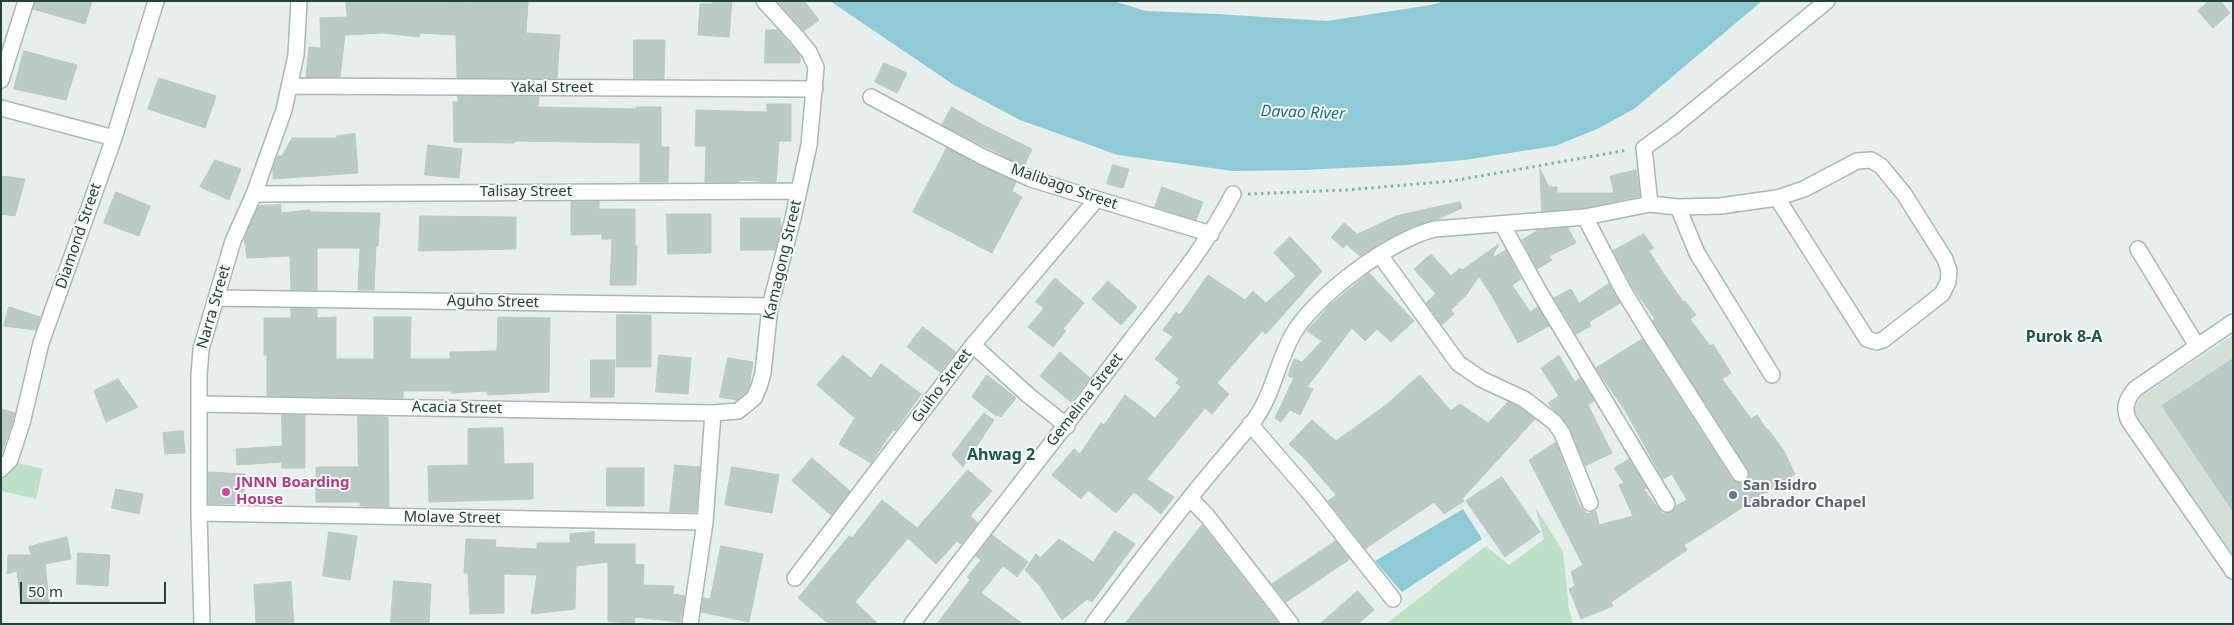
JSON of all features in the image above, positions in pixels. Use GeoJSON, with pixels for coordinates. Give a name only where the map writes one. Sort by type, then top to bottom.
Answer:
{"type":"FeatureCollection","features":[{"type":"Feature","properties":{"kind":"street"},"geometry":{"type":"LineString","coordinates":[[1,80],[26,1]]}},
{"type":"Feature","properties":{"kind":"street","name":"Diamond Street"},"geometry":{"type":"LineString","coordinates":[[1,470],[10,460],[22,423],[41,343],[114,138],[156,1]]}},
{"type":"Feature","properties":{"kind":"street","name":"Narra Street"},"geometry":{"type":"LineString","coordinates":[[202,624],[199,514],[201,349],[234,241],[254,194],[284,110],[296,55],[298,1]]}},
{"type":"Feature","properties":{"kind":"street","name":"Kamagong Street"},"geometry":{"type":"LineString","coordinates":[[713,413],[738,411],[754,398],[763,373],[770,306],[809,145],[816,67],[813,59],[783,21],[764,1]]}},
{"type":"Feature","properties":{"kind":"street"},"geometry":{"type":"LineString","coordinates":[[1650,204],[1644,148],[1673,127],[1826,1]]}},
{"type":"Feature","properties":{"kind":"street","name":"Yakal Street"},"geometry":{"type":"LineString","coordinates":[[290,86],[815,89]]}},
{"type":"Feature","properties":{"kind":"street","name":"Malibago Street"},"geometry":{"type":"LineString","coordinates":[[870,97],[983,157],[1031,179],[1211,234]]}},
{"type":"Feature","properties":{"kind":"street"},"geometry":{"type":"LineString","coordinates":[[1,108],[114,138]]}},
{"type":"Feature","properties":{"kind":"street"},"geometry":{"type":"LineString","coordinates":[[1093,624],[1190,498],[1250,424],[1267,399],[1291,338],[1301,320],[1334,289],[1380,255],[1418,233],[1434,229],[1585,217],[1650,204],[1678,207],[1720,206],[1778,198],[1804,189],[1857,161],[1871,160],[1881,166],[1904,194],[1945,259],[1949,271],[1948,282],[1942,294],[1883,340],[1877,342],[1867,339],[1778,198]]}},
{"type":"Feature","properties":{"kind":"street","name":"Talisay Street"},"geometry":{"type":"LineString","coordinates":[[254,194],[799,190]]}},
{"type":"Feature","properties":{"kind":"street","name":"Gemelina Street"},"geometry":{"type":"LineString","coordinates":[[912,624],[1008,497],[1067,426],[1211,234],[1232,194]]}},
{"type":"Feature","properties":{"kind":"street","name":"Guiho Street"},"geometry":{"type":"LineString","coordinates":[[795,578],[973,345],[1096,200]]}},
{"type":"Feature","properties":{"kind":"street"},"geometry":{"type":"LineString","coordinates":[[1678,207],[1697,253],[1772,375]]}},
{"type":"Feature","properties":{"kind":"street"},"geometry":{"type":"LineString","coordinates":[[1585,217],[1645,327],[1740,474]]}},
{"type":"Feature","properties":{"kind":"street"},"geometry":{"type":"LineString","coordinates":[[1502,224],[1546,302],[1667,504]]}},
{"type":"Feature","properties":{"kind":"street"},"geometry":{"type":"LineString","coordinates":[[2138,249],[2197,346]]}},
{"type":"Feature","properties":{"kind":"street"},"geometry":{"type":"LineString","coordinates":[[1380,255],[1458,363],[1481,379],[1524,399],[1554,422],[1562,433],[1590,503]]}},
{"type":"Feature","properties":{"kind":"street","name":"Aguho Street"},"geometry":{"type":"LineString","coordinates":[[216,298],[770,306]]}},
{"type":"Feature","properties":{"kind":"street"},"geometry":{"type":"LineString","coordinates":[[2233,322],[2135,389],[2125,405],[2125,414],[2233,571]]}},
{"type":"Feature","properties":{"kind":"street"},"geometry":{"type":"LineString","coordinates":[[973,345],[1028,396],[1067,426]]}},
{"type":"Feature","properties":{"kind":"street","name":"Acacia Street"},"geometry":{"type":"LineString","coordinates":[[200,404],[713,413]]}},
{"type":"Feature","properties":{"kind":"street"},"geometry":{"type":"LineString","coordinates":[[690,624],[705,522],[713,413]]}},
{"type":"Feature","properties":{"kind":"street"},"geometry":{"type":"LineString","coordinates":[[1250,424],[1312,496],[1393,599]]}},
{"type":"Feature","properties":{"kind":"street"},"geometry":{"type":"LineString","coordinates":[[1190,498],[1208,517],[1292,624]]}},
{"type":"Feature","properties":{"kind":"street","name":"Molave Street"},"geometry":{"type":"LineString","coordinates":[[199,514],[705,522]]}},
{"type":"Feature","properties":{"kind":"path"},"geometry":{"type":"LineString","coordinates":[[1232,194],[1347,190],[1452,181],[1644,148]]}},
{"type":"Feature","properties":{"kind":"shaded area"},"geometry":{"type":"Polygon","coordinates":[[[2233,335],[2233,556],[2138,420],[2134,413],[2134,407],[2143,395],[2233,335]]]}},
{"type":"Feature","properties":{"kind":"green space"},"geometry":{"type":"Polygon","coordinates":[[[1,459],[43,469],[36,499],[1,491],[1,459]]]}},
{"type":"Feature","properties":{"kind":"green space"},"geometry":{"type":"Polygon","coordinates":[[[1535,507],[1563,551],[1569,609],[1573,624],[1386,624],[1486,546],[1509,565],[1544,539],[1535,507]]]}},
{"type":"Feature","properties":{"kind":"water","name":"Davao River"},"geometry":{"type":"Polygon","coordinates":[[[830,1],[1113,1],[1146,11],[1327,21],[1431,5],[1445,1],[1762,1],[1634,109],[1597,129],[1555,146],[1464,160],[1406,165],[1233,171],[1118,155],[1020,120],[954,85],[830,1]]]}},
{"type":"Feature","properties":{"kind":"water"},"geometry":{"type":"Polygon","coordinates":[[[1463,509],[1482,539],[1402,592],[1375,561],[1463,509]]]}},
{"type":"Feature","properties":{"kind":"building"},"geometry":{"type":"Polygon","coordinates":[[[35,1],[92,1],[85,24],[33,9],[35,1]]]}},
{"type":"Feature","properties":{"kind":"building"},"geometry":{"type":"Polygon","coordinates":[[[346,1],[528,2],[526,33],[560,35],[557,78],[457,78],[456,35],[420,33],[419,37],[384,33],[345,35],[340,77],[306,77],[309,47],[321,48],[320,18],[347,17],[346,1]]]}},
{"type":"Feature","properties":{"kind":"building"},"geometry":{"type":"Polygon","coordinates":[[[712,1],[732,1],[729,37],[698,35],[700,4],[712,4],[712,1]]]}},
{"type":"Feature","properties":{"kind":"building"},"geometry":{"type":"Polygon","coordinates":[[[777,1],[804,1],[819,20],[804,31],[777,1]]]}},
{"type":"Feature","properties":{"kind":"building"},"geometry":{"type":"Polygon","coordinates":[[[2209,1],[2221,1],[2230,13],[2213,28],[2198,11],[2209,1]]]}},
{"type":"Feature","properties":{"kind":"building"},"geometry":{"type":"Polygon","coordinates":[[[766,30],[778,30],[800,56],[800,63],[765,63],[766,30]]]}},
{"type":"Feature","properties":{"kind":"building"},"geometry":{"type":"Polygon","coordinates":[[[634,40],[665,40],[664,79],[634,79],[634,40]]]}},
{"type":"Feature","properties":{"kind":"building"},"geometry":{"type":"Polygon","coordinates":[[[24,51],[77,65],[66,100],[14,89],[24,51]]]}},
{"type":"Feature","properties":{"kind":"building"},"geometry":{"type":"Polygon","coordinates":[[[884,63],[907,73],[897,93],[875,82],[884,63]]]}},
{"type":"Feature","properties":{"kind":"building"},"geometry":{"type":"Polygon","coordinates":[[[159,78],[216,96],[205,128],[148,109],[159,78]]]}},
{"type":"Feature","properties":{"kind":"building"},"geometry":{"type":"Polygon","coordinates":[[[458,96],[539,97],[538,107],[636,109],[636,107],[661,107],[661,147],[669,147],[668,182],[640,182],[640,143],[454,142],[453,102],[458,102],[458,96]]]}},
{"type":"Feature","properties":{"kind":"building"},"geometry":{"type":"Polygon","coordinates":[[[767,104],[791,104],[791,141],[779,141],[776,182],[739,180],[739,182],[705,182],[706,146],[695,146],[696,110],[767,112],[767,104]]]}},
{"type":"Feature","properties":{"kind":"building"},"geometry":{"type":"Polygon","coordinates":[[[952,107],[983,125],[1032,149],[1024,166],[942,125],[952,107]]]}},
{"type":"Feature","properties":{"kind":"building"},"geometry":{"type":"Polygon","coordinates":[[[355,134],[358,173],[273,179],[273,168],[278,156],[282,156],[292,138],[337,138],[337,136],[355,134]]]}},
{"type":"Feature","properties":{"kind":"building"},"geometry":{"type":"Polygon","coordinates":[[[428,145],[462,149],[459,178],[425,175],[428,145]]]}},
{"type":"Feature","properties":{"kind":"building"},"geometry":{"type":"Polygon","coordinates":[[[947,148],[1016,182],[1012,191],[1022,197],[992,253],[913,212],[947,148]]]}},
{"type":"Feature","properties":{"kind":"building"},"geometry":{"type":"Polygon","coordinates":[[[215,160],[241,169],[229,200],[200,187],[215,160]]]}},
{"type":"Feature","properties":{"kind":"building"},"geometry":{"type":"Polygon","coordinates":[[[1113,165],[1129,169],[1123,188],[1107,184],[1113,165]]]}},
{"type":"Feature","properties":{"kind":"building"},"geometry":{"type":"Polygon","coordinates":[[[1540,169],[1549,187],[1557,187],[1557,193],[1614,193],[1610,176],[1636,170],[1640,196],[1584,208],[1542,211],[1540,169]]]}},
{"type":"Feature","properties":{"kind":"building"},"geometry":{"type":"Polygon","coordinates":[[[1,176],[25,179],[15,216],[1,214],[1,176]]]}},
{"type":"Feature","properties":{"kind":"building"},"geometry":{"type":"Polygon","coordinates":[[[1162,187],[1203,202],[1196,220],[1155,207],[1162,187]]]}},
{"type":"Feature","properties":{"kind":"building"},"geometry":{"type":"Polygon","coordinates":[[[116,192],[150,206],[139,236],[104,223],[116,192]]]}},
{"type":"Feature","properties":{"kind":"building"},"geometry":{"type":"Polygon","coordinates":[[[599,201],[599,209],[635,209],[635,246],[637,246],[636,285],[610,285],[612,239],[602,239],[602,234],[571,235],[571,202],[599,201]]]}},
{"type":"Feature","properties":{"kind":"building"},"geometry":{"type":"Polygon","coordinates":[[[1460,202],[1462,208],[1438,219],[1413,226],[1360,256],[1346,244],[1343,248],[1331,237],[1344,223],[1356,233],[1354,236],[1396,216],[1460,202]]]}},
{"type":"Feature","properties":{"kind":"building"},"geometry":{"type":"Polygon","coordinates":[[[281,205],[281,213],[310,210],[310,212],[380,213],[374,290],[358,290],[360,248],[317,248],[317,290],[291,290],[290,256],[247,258],[244,238],[259,206],[281,205]]]}},
{"type":"Feature","properties":{"kind":"building"},"geometry":{"type":"Polygon","coordinates":[[[667,214],[711,214],[711,253],[668,254],[667,214]]]}},
{"type":"Feature","properties":{"kind":"building"},"geometry":{"type":"Polygon","coordinates":[[[420,216],[516,217],[516,249],[419,251],[420,216]]]}},
{"type":"Feature","properties":{"kind":"building"},"geometry":{"type":"Polygon","coordinates":[[[741,218],[780,218],[781,229],[775,250],[741,250],[741,218]]]}},
{"type":"Feature","properties":{"kind":"building"},"geometry":{"type":"Polygon","coordinates":[[[1568,228],[1576,243],[1549,256],[1552,260],[1537,269],[1522,240],[1538,230],[1568,228]]]}},
{"type":"Feature","properties":{"kind":"building"},"geometry":{"type":"Polygon","coordinates":[[[1644,234],[1654,248],[1649,251],[1661,270],[1684,303],[1685,301],[1696,315],[1690,319],[1710,346],[1713,344],[1731,373],[1722,379],[1751,419],[1757,415],[1768,429],[1784,451],[1795,474],[1684,545],[1687,550],[1611,602],[1613,606],[1581,619],[1569,589],[1575,586],[1571,572],[1583,565],[1529,460],[1556,442],[1579,505],[1587,514],[1596,511],[1599,525],[1633,516],[1619,485],[1624,483],[1614,468],[1629,459],[1647,488],[1644,490],[1663,514],[1671,512],[1676,506],[1687,500],[1672,474],[1663,479],[1626,412],[1596,368],[1642,339],[1732,479],[1741,483],[1745,482],[1749,474],[1653,321],[1655,319],[1631,285],[1613,251],[1644,234]]]}},
{"type":"Feature","properties":{"kind":"building"},"geometry":{"type":"Polygon","coordinates":[[[1290,237],[1322,271],[1266,334],[1262,331],[1217,383],[1229,394],[1212,414],[1205,408],[1147,479],[1174,497],[1161,514],[1134,492],[1116,513],[1088,490],[1081,499],[1052,475],[1074,449],[1080,454],[1101,423],[1104,425],[1125,395],[1155,418],[1181,387],[1176,383],[1179,379],[1155,359],[1173,337],[1163,330],[1176,312],[1180,315],[1208,275],[1245,300],[1253,291],[1266,303],[1296,276],[1274,253],[1290,237]]]}},
{"type":"Feature","properties":{"kind":"building"},"geometry":{"type":"Polygon","coordinates":[[[1499,244],[1493,255],[1494,257],[1506,250],[1521,279],[1512,285],[1530,312],[1538,307],[1549,326],[1518,343],[1479,276],[1467,294],[1451,310],[1454,314],[1442,325],[1426,303],[1436,294],[1414,269],[1431,254],[1451,276],[1460,268],[1462,270],[1499,244]]]}},
{"type":"Feature","properties":{"kind":"building"},"geometry":{"type":"Polygon","coordinates":[[[1369,273],[1414,321],[1391,342],[1377,329],[1365,341],[1352,328],[1307,387],[1313,389],[1300,415],[1290,410],[1281,422],[1275,418],[1294,378],[1288,376],[1294,359],[1302,362],[1322,341],[1307,331],[1329,306],[1369,273]]]}},
{"type":"Feature","properties":{"kind":"building"},"geometry":{"type":"Polygon","coordinates":[[[1055,278],[1084,303],[1063,329],[1066,331],[1053,347],[1028,327],[1044,308],[1036,302],[1055,278]]]}},
{"type":"Feature","properties":{"kind":"building"},"geometry":{"type":"Polygon","coordinates":[[[1108,281],[1137,307],[1121,325],[1092,299],[1108,281]]]}},
{"type":"Feature","properties":{"kind":"building"},"geometry":{"type":"Polygon","coordinates":[[[1609,284],[1620,303],[1589,322],[1591,326],[1576,334],[1554,298],[1571,289],[1579,303],[1609,284]]]}},
{"type":"Feature","properties":{"kind":"building"},"geometry":{"type":"Polygon","coordinates":[[[9,307],[40,317],[36,330],[4,326],[9,307]]]}},
{"type":"Feature","properties":{"kind":"building"},"geometry":{"type":"Polygon","coordinates":[[[291,308],[317,309],[317,318],[336,317],[336,359],[374,359],[374,317],[411,317],[410,359],[450,359],[450,352],[497,351],[498,317],[550,318],[549,392],[487,395],[487,391],[451,393],[451,391],[403,391],[403,398],[267,396],[267,355],[264,355],[264,318],[291,318],[291,308]]]}},
{"type":"Feature","properties":{"kind":"building"},"geometry":{"type":"Polygon","coordinates":[[[617,315],[651,315],[651,367],[617,367],[617,315]]]}},
{"type":"Feature","properties":{"kind":"building"},"geometry":{"type":"Polygon","coordinates":[[[923,327],[956,352],[940,372],[907,347],[923,327]]]}},
{"type":"Feature","properties":{"kind":"building"},"geometry":{"type":"Polygon","coordinates":[[[1060,352],[1090,378],[1071,402],[1040,376],[1060,352]]]}},
{"type":"Feature","properties":{"kind":"building"},"geometry":{"type":"Polygon","coordinates":[[[659,355],[691,358],[688,394],[656,392],[659,355]]]}},
{"type":"Feature","properties":{"kind":"building"},"geometry":{"type":"Polygon","coordinates":[[[843,355],[871,378],[881,364],[921,394],[895,431],[893,430],[871,463],[839,444],[855,418],[817,385],[843,355]]]}},
{"type":"Feature","properties":{"kind":"building"},"geometry":{"type":"Polygon","coordinates":[[[1559,356],[1575,382],[1580,378],[1594,401],[1588,405],[1612,453],[1585,466],[1570,428],[1548,403],[1559,396],[1541,368],[1559,356]]]}},
{"type":"Feature","properties":{"kind":"building"},"geometry":{"type":"Polygon","coordinates":[[[728,358],[753,362],[749,387],[737,400],[720,397],[728,358]]]}},
{"type":"Feature","properties":{"kind":"building"},"geometry":{"type":"Polygon","coordinates":[[[2233,359],[2233,511],[2162,406],[2233,359]]]}},
{"type":"Feature","properties":{"kind":"building"},"geometry":{"type":"Polygon","coordinates":[[[591,360],[615,360],[614,397],[591,397],[591,360]]]}},
{"type":"Feature","properties":{"kind":"building"},"geometry":{"type":"Polygon","coordinates":[[[987,375],[1016,398],[1001,417],[996,416],[972,397],[987,375]]]}},
{"type":"Feature","properties":{"kind":"building"},"geometry":{"type":"Polygon","coordinates":[[[1420,375],[1451,411],[1460,404],[1488,423],[1508,402],[1519,407],[1535,419],[1462,499],[1464,501],[1444,514],[1434,502],[1365,549],[1328,501],[1336,495],[1305,459],[1289,444],[1312,420],[1336,441],[1386,405],[1420,375]]]}},
{"type":"Feature","properties":{"kind":"building"},"geometry":{"type":"Polygon","coordinates":[[[118,379],[138,407],[106,422],[94,391],[118,379]]]}},
{"type":"Feature","properties":{"kind":"building"},"geometry":{"type":"Polygon","coordinates":[[[1,409],[15,413],[1,455],[1,409]]]}},
{"type":"Feature","properties":{"kind":"building"},"geometry":{"type":"Polygon","coordinates":[[[984,413],[994,420],[963,467],[952,455],[984,413]]]}},
{"type":"Feature","properties":{"kind":"building"},"geometry":{"type":"Polygon","coordinates":[[[282,415],[305,415],[305,468],[282,468],[282,462],[237,465],[236,449],[282,446],[282,415]]]}},
{"type":"Feature","properties":{"kind":"building"},"geometry":{"type":"Polygon","coordinates":[[[358,416],[388,417],[389,507],[360,506],[360,502],[316,502],[316,467],[358,467],[358,416]]]}},
{"type":"Feature","properties":{"kind":"building"},"geometry":{"type":"Polygon","coordinates":[[[503,428],[504,464],[533,463],[533,499],[429,502],[428,466],[468,465],[468,429],[503,428]]]}},
{"type":"Feature","properties":{"kind":"building"},"geometry":{"type":"Polygon","coordinates":[[[183,431],[185,453],[165,454],[163,433],[183,431]]]}},
{"type":"Feature","properties":{"kind":"building"},"geometry":{"type":"Polygon","coordinates":[[[812,458],[850,491],[831,515],[792,481],[812,458]]]}},
{"type":"Feature","properties":{"kind":"building"},"geometry":{"type":"Polygon","coordinates":[[[675,465],[700,467],[696,512],[670,512],[675,465]]]}},
{"type":"Feature","properties":{"kind":"building"},"geometry":{"type":"Polygon","coordinates":[[[732,467],[779,475],[772,513],[725,505],[732,467]]]}},
{"type":"Feature","properties":{"kind":"building"},"geometry":{"type":"Polygon","coordinates":[[[607,468],[644,468],[644,506],[607,506],[607,468]]]}},
{"type":"Feature","properties":{"kind":"building"},"geometry":{"type":"Polygon","coordinates":[[[968,470],[992,491],[970,516],[978,523],[961,544],[957,541],[936,564],[908,538],[855,602],[878,624],[829,624],[798,598],[849,536],[852,538],[882,500],[917,528],[968,470]]]}},
{"type":"Feature","properties":{"kind":"building","name":"JNNN Boarding House"},"geometry":{"type":"Polygon","coordinates":[[[209,472],[245,474],[243,503],[208,504],[209,472]]]}},
{"type":"Feature","properties":{"kind":"building"},"geometry":{"type":"Polygon","coordinates":[[[1502,477],[1540,532],[1505,557],[1466,501],[1502,477]]]}},
{"type":"Feature","properties":{"kind":"building"},"geometry":{"type":"Polygon","coordinates":[[[116,489],[143,494],[139,514],[112,508],[116,489]]]}},
{"type":"Feature","properties":{"kind":"building"},"geometry":{"type":"Polygon","coordinates":[[[1202,525],[1279,624],[1125,624],[1202,525]]]}},
{"type":"Feature","properties":{"kind":"building"},"geometry":{"type":"Polygon","coordinates":[[[1115,531],[1135,544],[1092,602],[1087,599],[1062,620],[1040,586],[1025,570],[1036,554],[1040,558],[1059,539],[1093,562],[1115,531]]]}},
{"type":"Feature","properties":{"kind":"building"},"geometry":{"type":"Polygon","coordinates":[[[329,532],[357,536],[350,580],[323,576],[329,532]]]}},
{"type":"Feature","properties":{"kind":"building"},"geometry":{"type":"Polygon","coordinates":[[[594,532],[594,544],[635,544],[635,564],[644,565],[643,585],[674,586],[673,594],[685,596],[680,622],[635,617],[634,624],[608,621],[608,562],[576,566],[575,609],[531,614],[537,575],[504,574],[504,613],[470,614],[468,573],[464,573],[466,539],[496,540],[495,547],[537,549],[537,543],[570,543],[570,534],[594,532]]]}},
{"type":"Feature","properties":{"kind":"building"},"geometry":{"type":"Polygon","coordinates":[[[992,535],[1028,562],[1017,577],[1003,566],[981,593],[1023,624],[937,624],[970,580],[967,577],[981,560],[976,556],[992,535]]]}},
{"type":"Feature","properties":{"kind":"building"},"geometry":{"type":"Polygon","coordinates":[[[67,537],[71,559],[45,564],[49,602],[21,604],[17,571],[7,574],[8,555],[31,555],[29,547],[67,537]]]}},
{"type":"Feature","properties":{"kind":"building"},"geometry":{"type":"Polygon","coordinates":[[[1336,541],[1350,559],[1286,602],[1272,584],[1336,541]]]}},
{"type":"Feature","properties":{"kind":"building"},"geometry":{"type":"Polygon","coordinates":[[[721,546],[763,554],[749,622],[701,612],[703,598],[710,599],[721,546]]]}},
{"type":"Feature","properties":{"kind":"building"},"geometry":{"type":"Polygon","coordinates":[[[78,553],[110,555],[108,586],[77,584],[78,553]]]}},
{"type":"Feature","properties":{"kind":"building"},"geometry":{"type":"Polygon","coordinates":[[[394,581],[431,584],[429,624],[391,622],[394,581]]]}},
{"type":"Feature","properties":{"kind":"building"},"geometry":{"type":"Polygon","coordinates":[[[291,582],[294,624],[256,624],[254,585],[291,582]]]}},
{"type":"Feature","properties":{"kind":"building"},"geometry":{"type":"Polygon","coordinates":[[[1358,591],[1374,610],[1358,624],[1320,624],[1358,591]]]}},
{"type":"Feature","properties":{"kind":"place","name":"JNNN Boarding House"},"geometry":{"type":"Point","coordinates":[226,492]}},
{"type":"Feature","properties":{"kind":"place","name":"San Isidro Labrador Chapel"},"geometry":{"type":"Point","coordinates":[1733,495]}},
{"type":"Feature","properties":{"kind":"district","name":"Purok 8-A"},"geometry":{"type":"Point","coordinates":[2064,337]}},
{"type":"Feature","properties":{"kind":"district","name":"Ahwag 2"},"geometry":{"type":"Point","coordinates":[1001,455]}}]}
